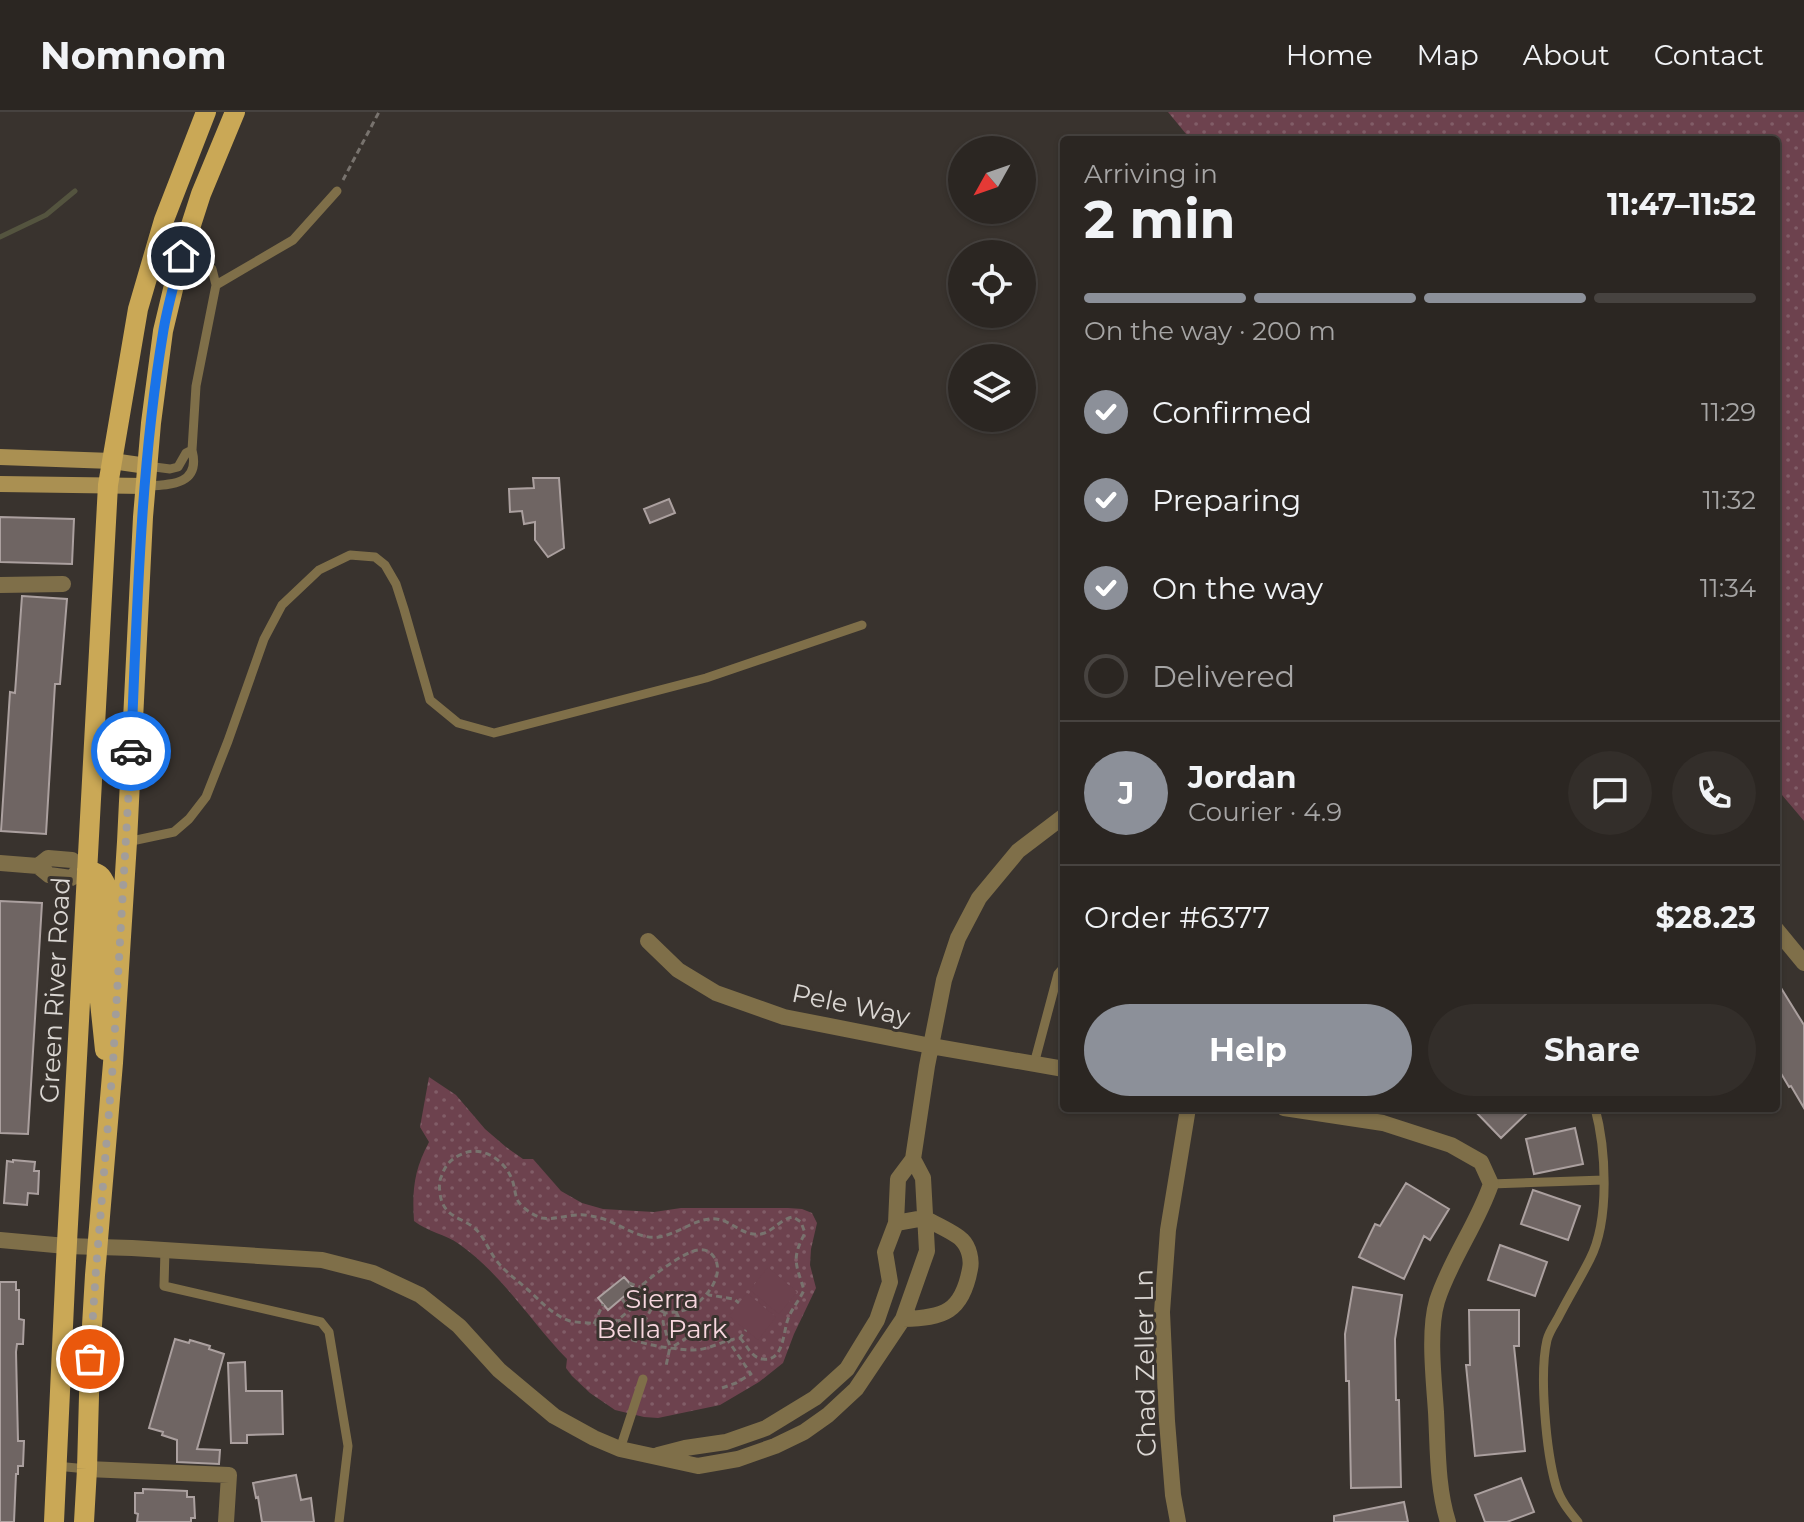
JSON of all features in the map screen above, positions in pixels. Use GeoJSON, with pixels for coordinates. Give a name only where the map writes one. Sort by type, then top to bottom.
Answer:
{"type":"FeatureCollection","features":[{"type":"Feature","properties":{"kind":"main road","name":"Green River Road"},"geometry":{"type":"LineString","coordinates":[[54,1522],[85,870],[108,485],[138,309],[164,220],[206,112]]}},
{"type":"Feature","properties":{"kind":"main road"},"geometry":{"type":"LineString","coordinates":[[84,1522],[90,1359],[127,842],[146,476],[163,331],[181,256],[201,194],[235,112]]}},
{"type":"Feature","properties":{"kind":"main road"},"geometry":{"type":"LineString","coordinates":[[0,457],[112,461],[146,476]]}},
{"type":"Feature","properties":{"kind":"main road"},"geometry":{"type":"LineString","coordinates":[[0,484],[108,485],[146,476]]}},
{"type":"Feature","properties":{"kind":"main road"},"geometry":{"type":"LineString","coordinates":[[85,870],[99,874],[106,886],[100,1002],[111,1085]]}},
{"type":"Feature","properties":{"kind":"street"},"geometry":{"type":"LineString","coordinates":[[0,585],[63,584]]}},
{"type":"Feature","properties":{"kind":"street"},"geometry":{"type":"LineString","coordinates":[[654,1456],[726,1442],[766,1428],[815,1398],[847,1369],[877,1320],[890,1282],[885,1252],[896,1223],[898,1179],[913,1159],[944,980],[958,938],[979,898],[1018,851],[1060,819]]}},
{"type":"Feature","properties":{"kind":"street"},"geometry":{"type":"LineString","coordinates":[[0,863],[38,866],[48,858],[72,860],[85,870]]}},
{"type":"Feature","properties":{"kind":"street"},"geometry":{"type":"LineString","coordinates":[[1780,934],[1804,963]]}},
{"type":"Feature","properties":{"kind":"street","name":"Pele Way"},"geometry":{"type":"LineString","coordinates":[[648,941],[678,970],[716,993],[784,1017],[1060,1068]]}},
{"type":"Feature","properties":{"kind":"street","name":"Chad Zeller Ln"},"geometry":{"type":"LineString","coordinates":[[1178,1522],[1167,1421],[1162,1312],[1168,1230],[1187,1112]]}},
{"type":"Feature","properties":{"kind":"street"},"geometry":{"type":"LineString","coordinates":[[1310,1112],[1383,1123],[1451,1145],[1481,1162],[1491,1184],[1436,1304],[1432,1349],[1440,1476],[1448,1522]]}},
{"type":"Feature","properties":{"kind":"street"},"geometry":{"type":"LineString","coordinates":[[0,1240],[322,1260],[373,1273],[420,1295],[459,1326],[499,1370],[554,1416],[620,1449],[698,1466],[738,1459],[804,1432],[856,1389],[903,1319],[927,1251],[923,1178],[913,1159]]}},
{"type":"Feature","properties":{"kind":"street"},"geometry":{"type":"LineString","coordinates":[[896,1223],[924,1218],[963,1240],[972,1260],[962,1298],[951,1308],[928,1318],[903,1319]]}},
{"type":"Feature","properties":{"kind":"street"},"geometry":{"type":"LineString","coordinates":[[87,1469],[229,1475],[226,1522]]}},
{"type":"Feature","properties":{"kind":"lane"},"geometry":{"type":"LineString","coordinates":[[216,285],[293,240],[337,191]]}},
{"type":"Feature","properties":{"kind":"lane"},"geometry":{"type":"LineString","coordinates":[[146,476],[169,485],[177,484],[186,479],[194,464],[196,386],[216,285],[212,269],[181,256]]}},
{"type":"Feature","properties":{"kind":"lane"},"geometry":{"type":"LineString","coordinates":[[146,476],[178,467],[186,453],[192,450]]}},
{"type":"Feature","properties":{"kind":"lane"},"geometry":{"type":"LineString","coordinates":[[127,842],[174,832],[189,819],[206,797],[264,639],[282,605],[319,570],[350,555],[375,557],[385,565],[396,584],[430,700],[458,723],[494,733],[706,678],[862,625]]}},
{"type":"Feature","properties":{"kind":"lane"},"geometry":{"type":"LineString","coordinates":[[1034,1064],[1060,972]]}},
{"type":"Feature","properties":{"kind":"lane"},"geometry":{"type":"LineString","coordinates":[[1578,1522],[1557,1488],[1549,1452],[1543,1371],[1547,1337],[1593,1254],[1601,1223],[1604,1158],[1596,1112]]}},
{"type":"Feature","properties":{"kind":"lane"},"geometry":{"type":"LineString","coordinates":[[1491,1184],[1604,1180]]}},
{"type":"Feature","properties":{"kind":"lane"},"geometry":{"type":"LineString","coordinates":[[165,1250],[164,1286],[321,1322],[329,1332],[348,1446],[339,1522]]}},
{"type":"Feature","properties":{"kind":"lane"},"geometry":{"type":"LineString","coordinates":[[620,1449],[643,1379]]}},
{"type":"Feature","properties":{"kind":"lane"},"geometry":{"type":"LineString","coordinates":[[56,1466],[87,1469]]}},
{"type":"Feature","properties":{"kind":"path"},"geometry":{"type":"LineString","coordinates":[[337,191],[379,112]]}},
{"type":"Feature","properties":{"kind":"path"},"geometry":{"type":"LineString","coordinates":[[740,1338],[749,1351],[761,1359],[774,1356],[780,1349],[787,1321],[804,1290],[795,1264],[805,1233],[801,1222],[793,1217],[762,1234],[744,1232],[729,1222],[713,1219],[659,1237],[642,1236],[600,1217],[581,1214],[549,1219],[533,1214],[519,1203],[507,1170],[486,1153],[464,1152],[444,1168],[439,1184],[441,1202],[446,1210],[475,1228],[497,1262],[551,1312],[570,1321],[594,1324],[654,1346],[693,1350],[740,1338],[746,1330]]}},
{"type":"Feature","properties":{"kind":"path"},"geometry":{"type":"LineString","coordinates":[[629,1283],[640,1287],[653,1306],[665,1313],[688,1309],[707,1293],[715,1280],[716,1260],[710,1253],[694,1250],[640,1287]]}},
{"type":"Feature","properties":{"kind":"path"},"geometry":{"type":"LineString","coordinates":[[707,1293],[739,1303]]}},
{"type":"Feature","properties":{"kind":"path"},"geometry":{"type":"LineString","coordinates":[[604,1328],[646,1297]]}},
{"type":"Feature","properties":{"kind":"path"},"geometry":{"type":"LineString","coordinates":[[622,1299],[630,1310]]}},
{"type":"Feature","properties":{"kind":"path"},"geometry":{"type":"LineString","coordinates":[[594,1324],[603,1304]]}},
{"type":"Feature","properties":{"kind":"path"},"geometry":{"type":"LineString","coordinates":[[634,1340],[653,1306]]}},
{"type":"Feature","properties":{"kind":"path"},"geometry":{"type":"LineString","coordinates":[[676,1312],[688,1336]]}},
{"type":"Feature","properties":{"kind":"path"},"geometry":{"type":"LineString","coordinates":[[665,1313],[663,1322],[671,1347],[666,1366]]}},
{"type":"Feature","properties":{"kind":"path"},"geometry":{"type":"LineString","coordinates":[[619,1319],[622,1336]]}},
{"type":"Feature","properties":{"kind":"path"},"geometry":{"type":"LineString","coordinates":[[671,1347],[694,1333]]}},
{"type":"Feature","properties":{"kind":"path"},"geometry":{"type":"LineString","coordinates":[[722,1388],[751,1374],[727,1339]]}},
{"type":"Feature","properties":{"kind":"green space"},"geometry":{"type":"Polygon","coordinates":[[[1168,112],[1804,112],[1804,821],[1780,793],[1780,136],[1188,136],[1168,112]]]}},
{"type":"Feature","properties":{"kind":"green space","name":"Sierra Bella Park"},"geometry":{"type":"Polygon","coordinates":[[[429,1077],[456,1095],[485,1129],[506,1147],[523,1159],[533,1159],[561,1191],[582,1203],[603,1209],[654,1212],[681,1208],[788,1208],[812,1213],[817,1223],[810,1265],[816,1288],[783,1363],[759,1382],[720,1405],[658,1418],[615,1410],[590,1393],[566,1368],[567,1359],[489,1269],[459,1244],[414,1221],[415,1180],[429,1142],[420,1127],[429,1077]]]}},
{"type":"Feature","properties":{"kind":"green space"},"geometry":{"type":"Polygon","coordinates":[[[768,1267],[797,1292],[779,1314],[750,1290],[768,1267]]]}},
{"type":"Feature","properties":{"kind":"green space"},"geometry":{"type":"Polygon","coordinates":[[[747,1293],[776,1317],[758,1340],[729,1316],[747,1293]]]}},
{"type":"Feature","properties":{"kind":"building"},"geometry":{"type":"Polygon","coordinates":[[[533,478],[559,478],[564,548],[548,557],[535,540],[535,522],[524,524],[522,511],[510,512],[509,489],[534,488],[533,478]]]}},
{"type":"Feature","properties":{"kind":"building"},"geometry":{"type":"Polygon","coordinates":[[[669,499],[675,513],[650,523],[644,509],[669,499]]]}},
{"type":"Feature","properties":{"kind":"building"},"geometry":{"type":"Polygon","coordinates":[[[0,517],[74,519],[72,564],[0,562],[0,517]]]}},
{"type":"Feature","properties":{"kind":"building"},"geometry":{"type":"Polygon","coordinates":[[[22,596],[67,599],[60,684],[55,684],[46,834],[1,831],[10,692],[15,693],[22,596]]]}},
{"type":"Feature","properties":{"kind":"building"},"geometry":{"type":"Polygon","coordinates":[[[0,901],[42,903],[28,1134],[0,1133],[0,901]]]}},
{"type":"Feature","properties":{"kind":"building"},"geometry":{"type":"Polygon","coordinates":[[[1780,986],[1804,1025],[1804,1108],[1780,1072],[1780,986]]]}},
{"type":"Feature","properties":{"kind":"building"},"geometry":{"type":"Polygon","coordinates":[[[1476,1112],[1528,1112],[1501,1138],[1476,1112]]]}},
{"type":"Feature","properties":{"kind":"building"},"geometry":{"type":"Polygon","coordinates":[[[1575,1128],[1583,1164],[1534,1174],[1526,1139],[1575,1128]]]}},
{"type":"Feature","properties":{"kind":"building"},"geometry":{"type":"Polygon","coordinates":[[[7,1161],[35,1162],[34,1171],[39,1171],[38,1194],[28,1193],[27,1205],[4,1203],[7,1161]]]}},
{"type":"Feature","properties":{"kind":"building"},"geometry":{"type":"Polygon","coordinates":[[[1406,1183],[1449,1209],[1430,1240],[1424,1236],[1404,1279],[1359,1257],[1375,1224],[1380,1226],[1406,1183]]]}},
{"type":"Feature","properties":{"kind":"building"},"geometry":{"type":"Polygon","coordinates":[[[1533,1190],[1580,1206],[1568,1240],[1521,1224],[1533,1190]]]}},
{"type":"Feature","properties":{"kind":"building"},"geometry":{"type":"Polygon","coordinates":[[[1500,1245],[1547,1262],[1535,1296],[1488,1280],[1500,1245]]]}},
{"type":"Feature","properties":{"kind":"building"},"geometry":{"type":"Polygon","coordinates":[[[624,1277],[634,1288],[608,1310],[598,1298],[624,1277]]]}},
{"type":"Feature","properties":{"kind":"building"},"geometry":{"type":"Polygon","coordinates":[[[0,1282],[16,1282],[19,1319],[24,1320],[23,1344],[17,1344],[16,1352],[18,1441],[24,1441],[23,1466],[18,1466],[16,1474],[14,1522],[0,1522],[0,1282]]]}},
{"type":"Feature","properties":{"kind":"building"},"geometry":{"type":"Polygon","coordinates":[[[1353,1287],[1402,1295],[1395,1339],[1401,1487],[1351,1488],[1345,1334],[1353,1287]]]}},
{"type":"Feature","properties":{"kind":"building"},"geometry":{"type":"Polygon","coordinates":[[[1469,1310],[1519,1310],[1519,1346],[1514,1346],[1525,1451],[1475,1456],[1466,1365],[1470,1365],[1469,1310]]]}},
{"type":"Feature","properties":{"kind":"building"},"geometry":{"type":"Polygon","coordinates":[[[175,1339],[210,1346],[209,1349],[224,1354],[197,1449],[220,1450],[219,1464],[177,1462],[177,1440],[149,1428],[175,1339]]]}},
{"type":"Feature","properties":{"kind":"building"},"geometry":{"type":"Polygon","coordinates":[[[245,1362],[246,1391],[282,1391],[283,1434],[247,1435],[247,1443],[231,1443],[228,1363],[245,1362]]]}},
{"type":"Feature","properties":{"kind":"building"},"geometry":{"type":"Polygon","coordinates":[[[296,1475],[301,1500],[311,1498],[314,1522],[262,1522],[253,1483],[296,1475]]]}},
{"type":"Feature","properties":{"kind":"building"},"geometry":{"type":"Polygon","coordinates":[[[1521,1478],[1534,1512],[1507,1522],[1485,1522],[1475,1495],[1521,1478]]]}},
{"type":"Feature","properties":{"kind":"building"},"geometry":{"type":"Polygon","coordinates":[[[143,1489],[187,1491],[187,1497],[194,1497],[195,1518],[191,1518],[191,1522],[137,1522],[135,1493],[143,1493],[143,1489]]]}},
{"type":"Feature","properties":{"kind":"building"},"geometry":{"type":"Polygon","coordinates":[[[1404,1502],[1408,1522],[1334,1522],[1334,1516],[1404,1502]]]}},
{"type":"Feature","properties":{"kind":"waterway"},"geometry":{"type":"LineString","coordinates":[[0,237],[46,215],[75,191]]}},
{"type":"Feature","properties":{"kind":"way so far"},"geometry":{"type":"LineString","coordinates":[[90,1359],[113,1063],[131,751]]}},
{"type":"Feature","properties":{"kind":"route"},"geometry":{"type":"LineString","coordinates":[[131,751],[151,423],[163,331],[181,256]]}}]}
